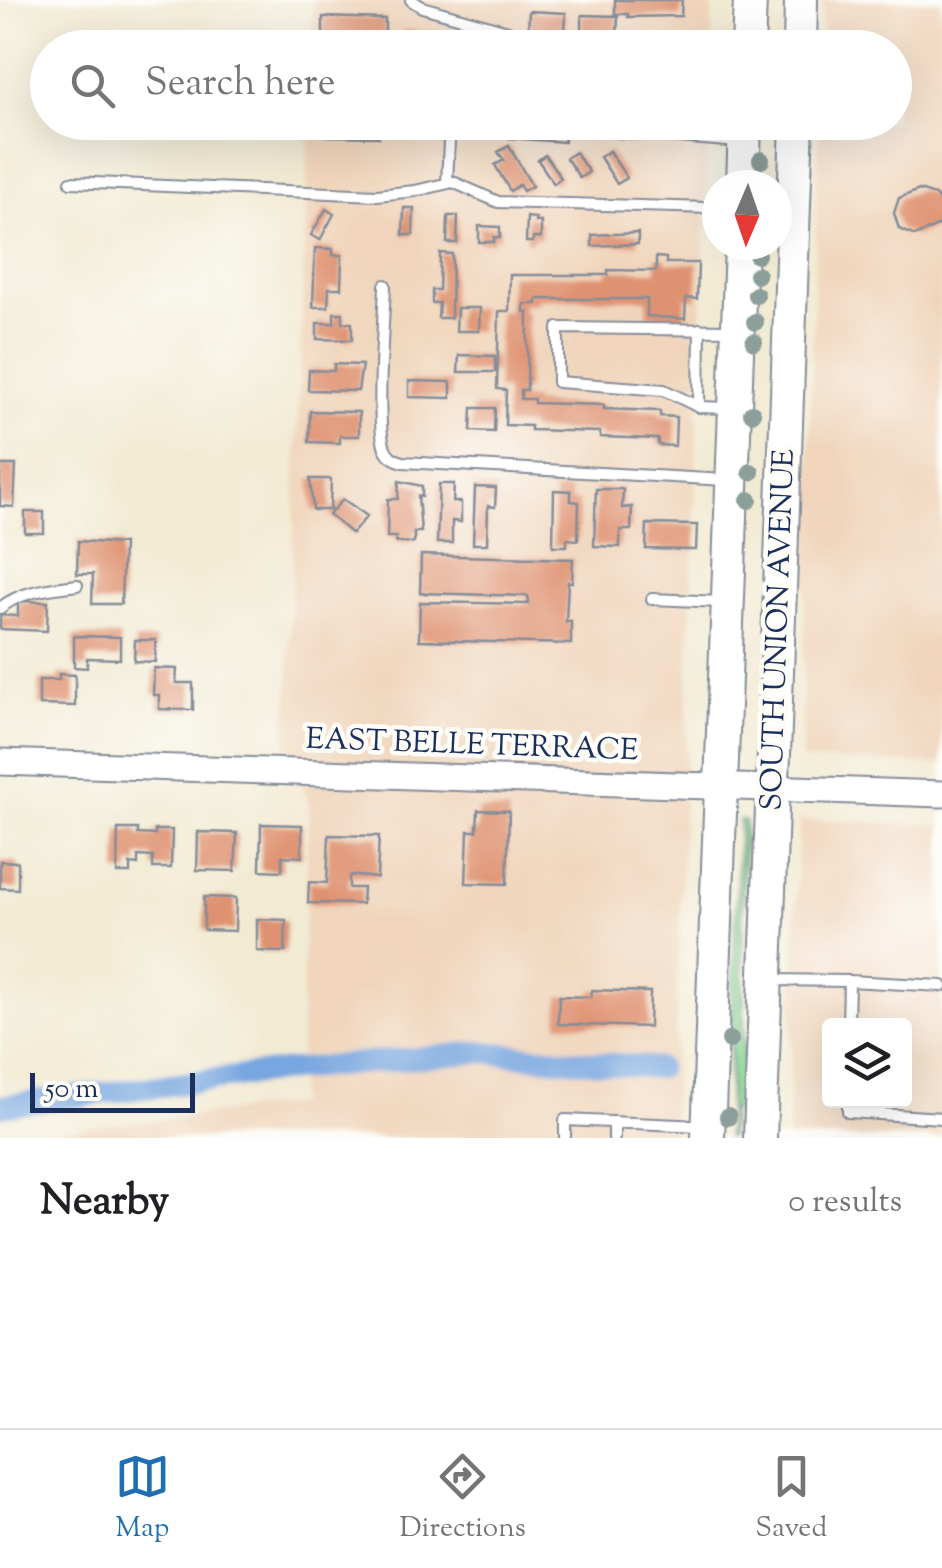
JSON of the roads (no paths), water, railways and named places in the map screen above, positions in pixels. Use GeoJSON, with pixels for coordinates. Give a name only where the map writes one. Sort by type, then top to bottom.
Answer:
{"type":"FeatureCollection","features":[{"type":"Feature","properties":{"kind":"main road"},"geometry":{"type":"LineString","coordinates":[[749,30],[750,0]]}},
{"type":"Feature","properties":{"kind":"main road"},"geometry":{"type":"LineString","coordinates":[[801,30],[802,0]]}},
{"type":"Feature","properties":{"kind":"main road"},"geometry":{"type":"LineString","coordinates":[[744,170],[745,140]]}},
{"type":"Feature","properties":{"kind":"main road","name":"SOUTH UNION AVENUE"},"geometry":{"type":"LineString","coordinates":[[760,1138],[796,140]]}},
{"type":"Feature","properties":{"kind":"main road","name":"SOUTH UNION AVENUE"},"geometry":{"type":"LineString","coordinates":[[708,1132],[740,260]]}},
{"type":"Feature","properties":{"kind":"street","name":"EAST BELLE TERRACE"},"geometry":{"type":"LineString","coordinates":[[0,762],[942,794]]}},
{"type":"Feature","properties":{"kind":"lane"},"geometry":{"type":"LineString","coordinates":[[411,0],[422,7],[508,30]]}},
{"type":"Feature","properties":{"kind":"lane"},"geometry":{"type":"LineString","coordinates":[[447,182],[449,140]]}},
{"type":"Feature","properties":{"kind":"lane"},"geometry":{"type":"LineString","coordinates":[[71,182],[378,195],[416,191],[447,182],[463,184],[498,202],[702,208]]}},
{"type":"Feature","properties":{"kind":"lane"},"geometry":{"type":"LineString","coordinates":[[385,285],[382,428],[387,452],[393,458],[403,462],[732,480]]}},
{"type":"Feature","properties":{"kind":"lane"},"geometry":{"type":"LineString","coordinates":[[736,408],[698,407],[664,390],[558,382],[558,328],[738,330]]}},
{"type":"Feature","properties":{"kind":"lane"},"geometry":{"type":"LineString","coordinates":[[698,407],[700,330]]}},
{"type":"Feature","properties":{"kind":"lane"},"geometry":{"type":"LineString","coordinates":[[0,608],[30,592],[77,585]]}},
{"type":"Feature","properties":{"kind":"lane"},"geometry":{"type":"LineString","coordinates":[[652,599],[728,602]]}},
{"type":"Feature","properties":{"kind":"lane"},"geometry":{"type":"LineString","coordinates":[[766,980],[942,986]]}},
{"type":"Feature","properties":{"kind":"lane"},"geometry":{"type":"LineString","coordinates":[[848,1018],[849,981]]}},
{"type":"Feature","properties":{"kind":"lane"},"geometry":{"type":"LineString","coordinates":[[848,1108],[848,1112],[942,1118]]}},
{"type":"Feature","properties":{"kind":"lane"},"geometry":{"type":"LineString","coordinates":[[565,1138],[566,1120],[662,1124],[708,1132]]}},
{"type":"Feature","properties":{"kind":"lane"},"geometry":{"type":"LineString","coordinates":[[614,1122],[614,1138]]}},
{"type":"Feature","properties":{"kind":"lane"},"geometry":{"type":"LineString","coordinates":[[662,1124],[662,1138]]}},
{"type":"Feature","properties":{"kind":"waterway"},"geometry":{"type":"LineString","coordinates":[[0,1106],[291,1070],[482,1052],[658,1068]]}}]}
